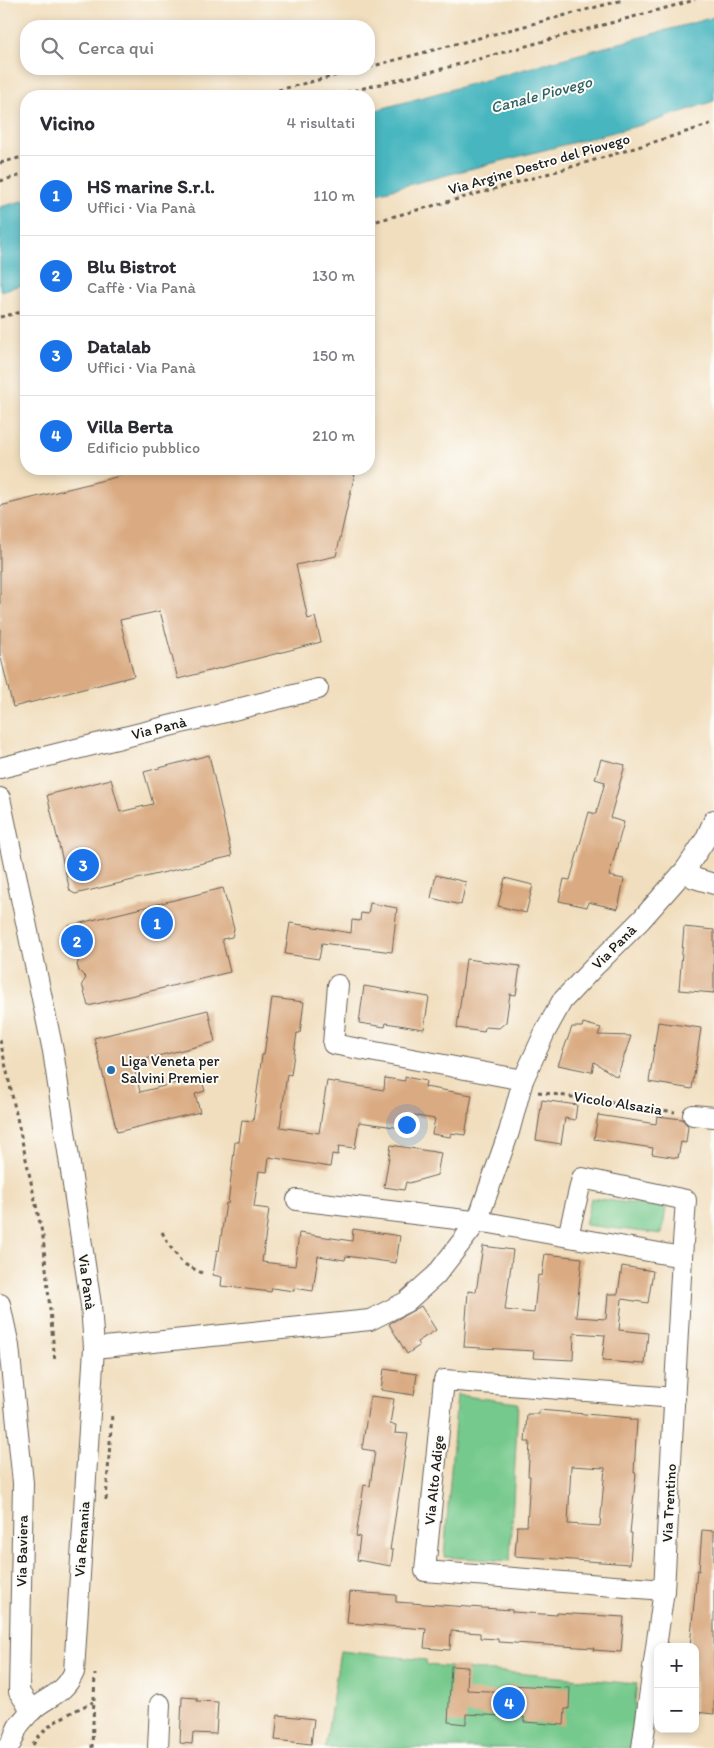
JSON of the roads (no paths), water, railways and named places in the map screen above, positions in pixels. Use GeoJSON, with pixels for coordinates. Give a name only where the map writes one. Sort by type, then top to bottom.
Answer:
{"type":"FeatureCollection","features":[{"type":"Feature","properties":{"kind":"street","name":"Via Panà"},"geometry":{"type":"LineString","coordinates":[[0,768],[318,689]]}},
{"type":"Feature","properties":{"kind":"street","name":"Via Panà"},"geometry":{"type":"LineString","coordinates":[[0,798],[53,1051],[91,1305],[94,1348],[370,1320],[406,1302],[436,1275],[477,1222],[510,1132],[522,1084],[545,1032],[562,1001],[641,920],[686,869],[705,840],[714,820]]}},
{"type":"Feature","properties":{"kind":"street"},"geometry":{"type":"LineString","coordinates":[[686,869],[694,878],[714,884]]}},
{"type":"Feature","properties":{"kind":"street"},"geometry":{"type":"LineString","coordinates":[[338,985],[333,1044],[522,1084]]}},
{"type":"Feature","properties":{"kind":"street"},"geometry":{"type":"LineString","coordinates":[[693,1115],[714,1118]]}},
{"type":"Feature","properties":{"kind":"street","name":"Via Trentino"},"geometry":{"type":"LineString","coordinates":[[568,1236],[582,1178],[686,1200],[664,1590],[642,1748]]}},
{"type":"Feature","properties":{"kind":"street"},"geometry":{"type":"LineString","coordinates":[[297,1200],[477,1222],[568,1236],[682,1258]]}},
{"type":"Feature","properties":{"kind":"street","name":"Via Baviera"},"geometry":{"type":"LineString","coordinates":[[0,1304],[9,1346],[23,1483],[19,1692],[32,1711]]}},
{"type":"Feature","properties":{"kind":"street","name":"Via Renania"},"geometry":{"type":"LineString","coordinates":[[32,1711],[62,1691],[74,1672],[94,1348]]}},
{"type":"Feature","properties":{"kind":"street","name":"Via Alto Adige"},"geometry":{"type":"LineString","coordinates":[[664,1590],[425,1571],[444,1380],[675,1398]]}},
{"type":"Feature","properties":{"kind":"street"},"geometry":{"type":"LineString","coordinates":[[158,1748],[160,1704]]}},
{"type":"Feature","properties":{"kind":"street"},"geometry":{"type":"LineString","coordinates":[[9,1747],[19,1725],[32,1711]]}},
{"type":"Feature","properties":{"kind":"water","name":"Canale Piovego"},"geometry":{"type":"Polygon","coordinates":[[[714,17],[714,101],[649,123],[375,193],[375,110],[714,17]]]}},
{"type":"Feature","properties":{"kind":"water"},"geometry":{"type":"Polygon","coordinates":[[[20,202],[20,286],[0,291],[0,207],[20,202]]]}},
{"type":"Feature","properties":{"kind":"place","name":"Datalab"},"geometry":{"type":"Point","coordinates":[83,865]}},
{"type":"Feature","properties":{"kind":"place","name":"HS marine S.r.l."},"geometry":{"type":"Point","coordinates":[157,923]}},
{"type":"Feature","properties":{"kind":"place","name":"Blu Bistrot"},"geometry":{"type":"Point","coordinates":[77,941]}},
{"type":"Feature","properties":{"kind":"place","name":"Liga Veneta per Salvini Premier"},"geometry":{"type":"Point","coordinates":[111,1070]}},
{"type":"Feature","properties":{"kind":"place","name":"Villa Berta"},"geometry":{"type":"Point","coordinates":[509,1703]}}]}
